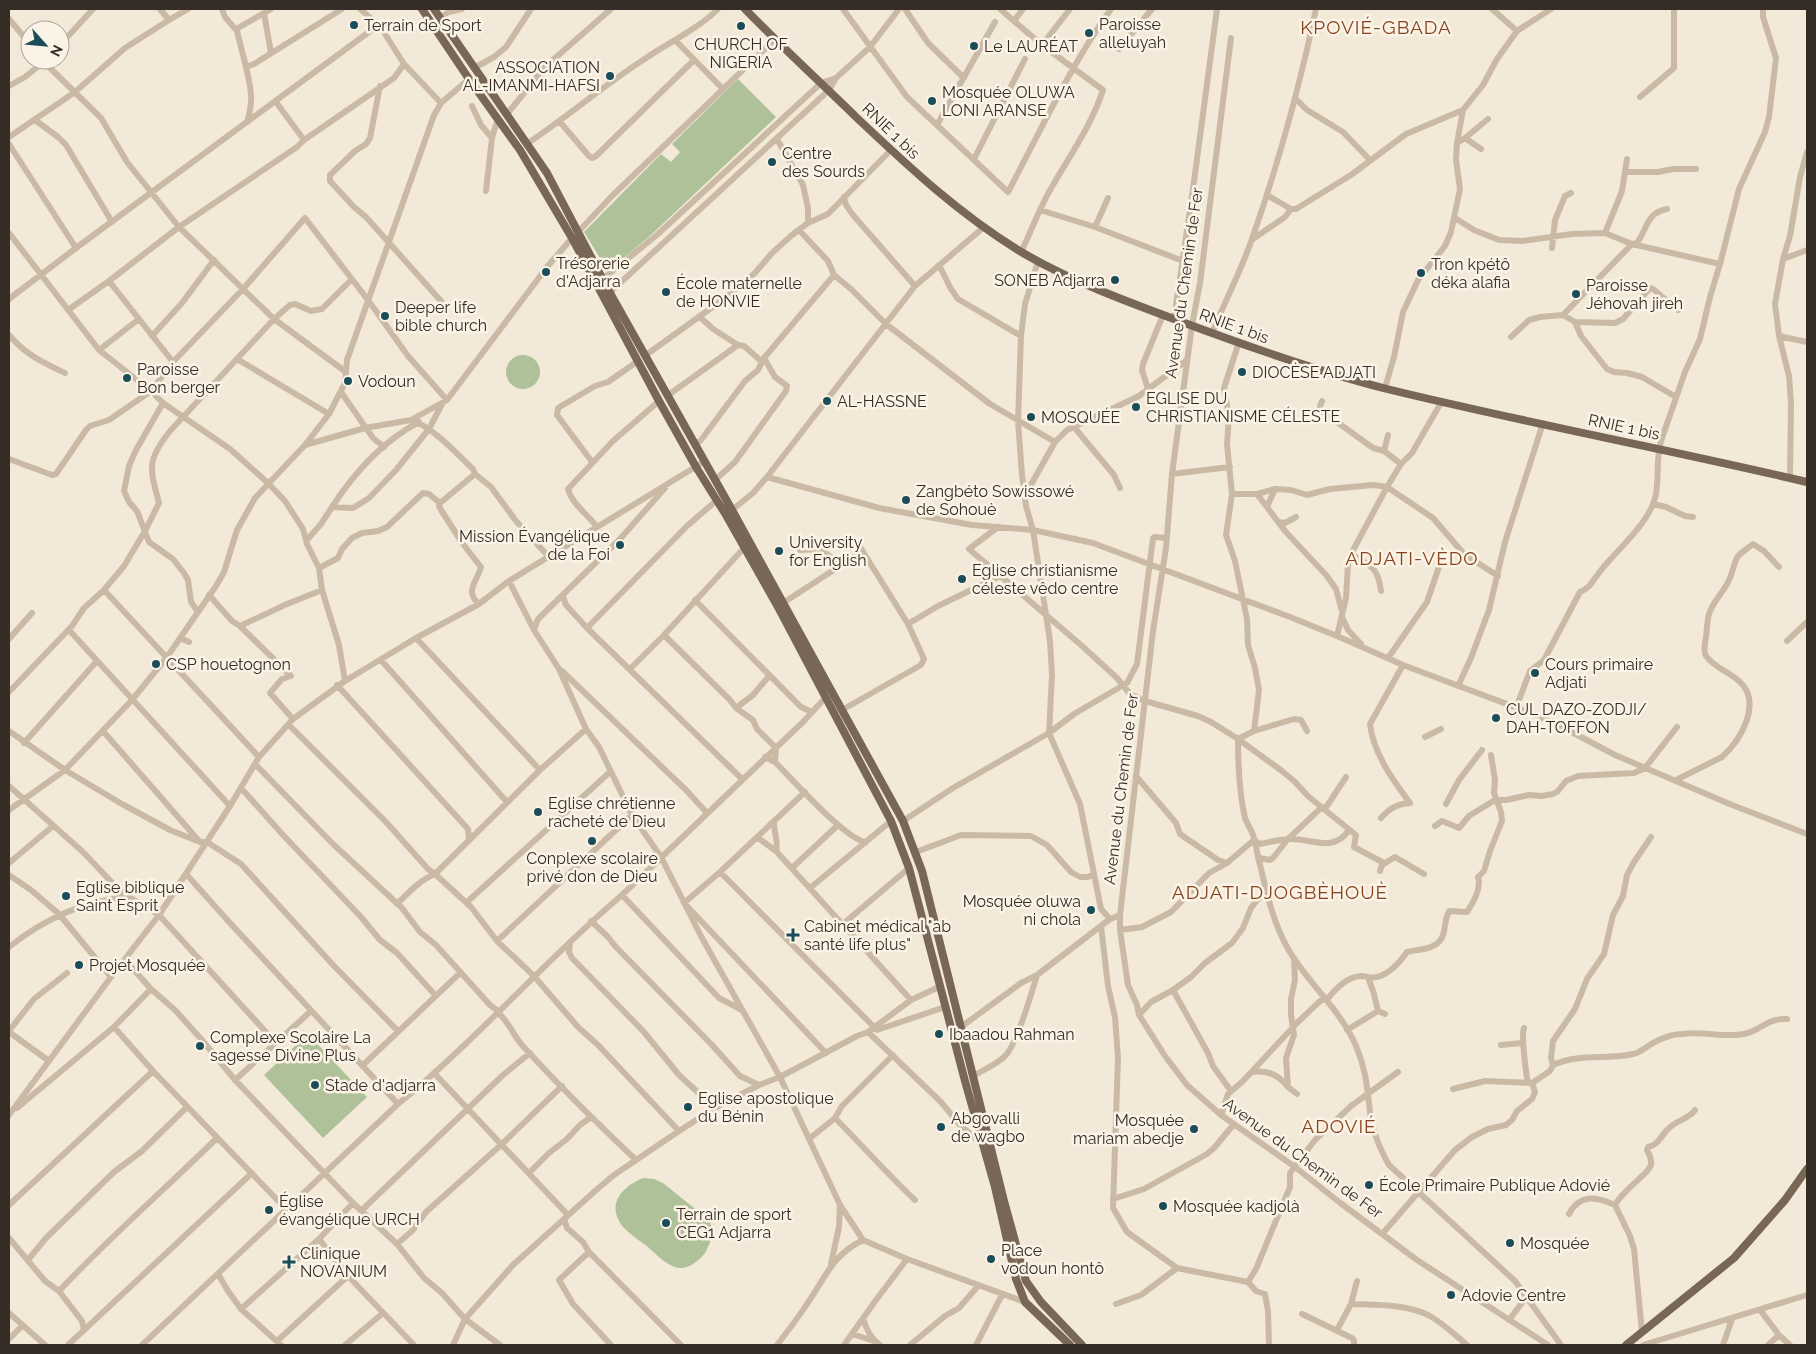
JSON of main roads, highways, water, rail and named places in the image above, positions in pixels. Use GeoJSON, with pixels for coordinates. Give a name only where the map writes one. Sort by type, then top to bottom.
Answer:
{"type":"FeatureCollection","features":[{"type":"Feature","properties":{"kind":"main road"},"geometry":{"type":"LineString","coordinates":[[422,9],[497,120],[520,150],[603,279],[607,296],[659,401],[778,607],[891,821],[909,868],[995,1187],[1016,1279],[1025,1302],[1066,1344]]}},
{"type":"Feature","properties":{"kind":"main road"},"geometry":{"type":"LineString","coordinates":[[434,9],[547,173],[596,284],[607,296],[646,355],[903,821],[916,852],[937,927],[1014,1242],[1026,1281],[1041,1302],[1082,1345]]}},
{"type":"Feature","properties":{"kind":"main road","name":"RNIE 1 bis"},"geometry":{"type":"LineString","coordinates":[[745,9],[891,150],[944,198],[1021,252],[1064,274],[1192,326],[1297,362],[1386,388],[1807,482]]}},
{"type":"Feature","properties":{"kind":"main road"},"geometry":{"type":"LineString","coordinates":[[1626,1345],[1734,1258],[1780,1207],[1807,1169]]}},
{"type":"Feature","properties":{"kind":"place","name":"Terrain de Sport"},"geometry":{"type":"Point","coordinates":[354,25]}},
{"type":"Feature","properties":{"kind":"place","name":"CHURCH OF NIGERIA"},"geometry":{"type":"Point","coordinates":[741,26]}},
{"type":"Feature","properties":{"kind":"place","name":"Paroisse alleluyah"},"geometry":{"type":"Point","coordinates":[1089,33]}},
{"type":"Feature","properties":{"kind":"place","name":"Le LAURÉAT"},"geometry":{"type":"Point","coordinates":[974,46]}},
{"type":"Feature","properties":{"kind":"place","name":"ASSOCIATION AL-IMANMI-HAFSI"},"geometry":{"type":"Point","coordinates":[610,76]}},
{"type":"Feature","properties":{"kind":"place","name":"Mosquée OLUWA LONI ARANSE"},"geometry":{"type":"Point","coordinates":[932,101]}},
{"type":"Feature","properties":{"kind":"place","name":"Centre des Sourds"},"geometry":{"type":"Point","coordinates":[772,162]}},
{"type":"Feature","properties":{"kind":"place","name":"Trésorerie d'Adjarra"},"geometry":{"type":"Point","coordinates":[546,272]}},
{"type":"Feature","properties":{"kind":"place","name":"Tron kpétô déka alafia"},"geometry":{"type":"Point","coordinates":[1421,273]}},
{"type":"Feature","properties":{"kind":"place","name":"SONEB Adjarra"},"geometry":{"type":"Point","coordinates":[1115,280]}},
{"type":"Feature","properties":{"kind":"place","name":"École maternelle de HONVIE"},"geometry":{"type":"Point","coordinates":[666,292]}},
{"type":"Feature","properties":{"kind":"place","name":"Paroisse Jéhovah jireh"},"geometry":{"type":"Point","coordinates":[1576,294]}},
{"type":"Feature","properties":{"kind":"place","name":"Deeper life bible church"},"geometry":{"type":"Point","coordinates":[385,316]}},
{"type":"Feature","properties":{"kind":"place","name":"DIOCÈSE ADJATI"},"geometry":{"type":"Point","coordinates":[1242,372]}},
{"type":"Feature","properties":{"kind":"place","name":"Paroisse Bon berger"},"geometry":{"type":"Point","coordinates":[127,378]}},
{"type":"Feature","properties":{"kind":"place","name":"Vodoun"},"geometry":{"type":"Point","coordinates":[348,381]}},
{"type":"Feature","properties":{"kind":"place","name":"AL-HASSNE"},"geometry":{"type":"Point","coordinates":[827,401]}},
{"type":"Feature","properties":{"kind":"place","name":"EGLISE DU CHRISTIANISME CÉLESTE"},"geometry":{"type":"Point","coordinates":[1136,407]}},
{"type":"Feature","properties":{"kind":"place","name":"MOSQUÉE"},"geometry":{"type":"Point","coordinates":[1031,417]}},
{"type":"Feature","properties":{"kind":"place","name":"Zangbéto Sowissowé de Sohouè"},"geometry":{"type":"Point","coordinates":[906,500]}},
{"type":"Feature","properties":{"kind":"place","name":"Mission Évangélique de la Foi"},"geometry":{"type":"Point","coordinates":[620,545]}},
{"type":"Feature","properties":{"kind":"place","name":"University for English"},"geometry":{"type":"Point","coordinates":[779,551]}},
{"type":"Feature","properties":{"kind":"place","name":"Eglise christianisme céleste vêdo centre"},"geometry":{"type":"Point","coordinates":[962,579]}},
{"type":"Feature","properties":{"kind":"place","name":"CSP houetognon"},"geometry":{"type":"Point","coordinates":[156,664]}},
{"type":"Feature","properties":{"kind":"place","name":"Cours primaire Adjati"},"geometry":{"type":"Point","coordinates":[1535,673]}},
{"type":"Feature","properties":{"kind":"place","name":"CUL DAZO-ZODJI/ DAH-TOFFON"},"geometry":{"type":"Point","coordinates":[1496,718]}},
{"type":"Feature","properties":{"kind":"place","name":"Eglise chrétienne racheté de Dieu"},"geometry":{"type":"Point","coordinates":[538,812]}},
{"type":"Feature","properties":{"kind":"place","name":"Conplexe scolaire privé don de Dieu"},"geometry":{"type":"Point","coordinates":[592,841]}},
{"type":"Feature","properties":{"kind":"place","name":"Eglise biblique Saint Esprit"},"geometry":{"type":"Point","coordinates":[66,896]}},
{"type":"Feature","properties":{"kind":"place","name":"Mosquée oluwa ni chola"},"geometry":{"type":"Point","coordinates":[1091,910]}},
{"type":"Feature","properties":{"kind":"place","name":"Cabinet médical \"ab santé life plus\""},"geometry":{"type":"Point","coordinates":[793,935]}},
{"type":"Feature","properties":{"kind":"place","name":"Projet Mosquée"},"geometry":{"type":"Point","coordinates":[79,965]}},
{"type":"Feature","properties":{"kind":"place","name":"Ibaadou Rahman"},"geometry":{"type":"Point","coordinates":[939,1034]}},
{"type":"Feature","properties":{"kind":"place","name":"Complexe Scolaire La sagesse Divine Plus"},"geometry":{"type":"Point","coordinates":[200,1046]}},
{"type":"Feature","properties":{"kind":"place","name":"Stade d'adjarra"},"geometry":{"type":"Point","coordinates":[315,1085]}},
{"type":"Feature","properties":{"kind":"place","name":"Eglise apostolique du Bénin"},"geometry":{"type":"Point","coordinates":[688,1107]}},
{"type":"Feature","properties":{"kind":"place","name":"Abgovalli de wagbo"},"geometry":{"type":"Point","coordinates":[941,1127]}},
{"type":"Feature","properties":{"kind":"place","name":"Mosquée mariam abedje"},"geometry":{"type":"Point","coordinates":[1194,1129]}},
{"type":"Feature","properties":{"kind":"place","name":"École Primaire Publique Adovié"},"geometry":{"type":"Point","coordinates":[1369,1185]}},
{"type":"Feature","properties":{"kind":"place","name":"Mosquée kadjolà"},"geometry":{"type":"Point","coordinates":[1163,1206]}},
{"type":"Feature","properties":{"kind":"place","name":"Église évangélique URCH"},"geometry":{"type":"Point","coordinates":[269,1210]}},
{"type":"Feature","properties":{"kind":"place","name":"Terrain de sport CEG1 Adjarra"},"geometry":{"type":"Point","coordinates":[666,1223]}},
{"type":"Feature","properties":{"kind":"place","name":"Mosquée"},"geometry":{"type":"Point","coordinates":[1510,1243]}},
{"type":"Feature","properties":{"kind":"place","name":"Place vodoun hontô"},"geometry":{"type":"Point","coordinates":[991,1259]}},
{"type":"Feature","properties":{"kind":"place","name":"Clinique NOVANIUM"},"geometry":{"type":"Point","coordinates":[289,1262]}},
{"type":"Feature","properties":{"kind":"place","name":"Adovie Centre"},"geometry":{"type":"Point","coordinates":[1451,1295]}},
{"type":"Feature","properties":{"kind":"district","name":"KPOVIÉ-GBADA"},"geometry":{"type":"Point","coordinates":[1376,27]}},
{"type":"Feature","properties":{"kind":"district","name":"ADJATI-VÈDO"},"geometry":{"type":"Point","coordinates":[1412,558]}},
{"type":"Feature","properties":{"kind":"district","name":"ADJATI-DJOGBÈHOUÈ"},"geometry":{"type":"Point","coordinates":[1280,892]}},
{"type":"Feature","properties":{"kind":"district","name":"ADOVIÉ"},"geometry":{"type":"Point","coordinates":[1339,1126]}}]}
